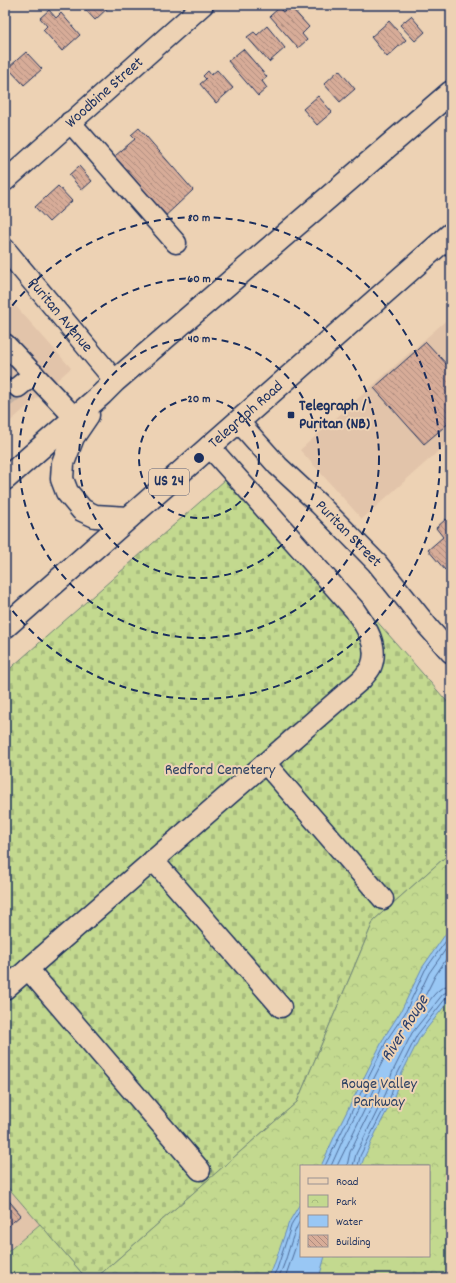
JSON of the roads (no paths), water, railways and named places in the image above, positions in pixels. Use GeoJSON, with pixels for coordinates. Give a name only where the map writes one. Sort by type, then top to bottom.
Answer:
{"type":"FeatureCollection","features":[{"type":"Feature","properties":{"kind":"main road"},"geometry":{"type":"LineString","coordinates":[[5,479],[451,92]]}},
{"type":"Feature","properties":{"kind":"main road","name":"Telegraph Road"},"geometry":{"type":"LineString","coordinates":[[5,627],[451,234]]}},
{"type":"Feature","properties":{"kind":"main road"},"geometry":{"type":"LineString","coordinates":[[109,388],[73,437],[63,463],[62,479],[67,492],[82,510],[95,516],[128,518]]}},
{"type":"Feature","properties":{"kind":"street","name":"Woodbine Street"},"geometry":{"type":"LineString","coordinates":[[5,180],[203,5]]}},
{"type":"Feature","properties":{"kind":"street"},"geometry":{"type":"LineString","coordinates":[[70,122],[176,243]]}},
{"type":"Feature","properties":{"kind":"street","name":"Puritan Avenue"},"geometry":{"type":"LineString","coordinates":[[5,250],[109,388]]}},
{"type":"Feature","properties":{"kind":"street"},"geometry":{"type":"LineString","coordinates":[[8,354],[34,374],[48,391],[75,418]]}},
{"type":"Feature","properties":{"kind":"street"},"geometry":{"type":"LineString","coordinates":[[18,387],[34,374]]}},
{"type":"Feature","properties":{"kind":"street","name":"Puritan Street"},"geometry":{"type":"LineString","coordinates":[[238,421],[278,466],[320,504],[377,563],[429,628],[449,645]]}},
{"type":"Feature","properties":{"kind":"street"},"geometry":{"type":"LineString","coordinates":[[5,989],[362,679],[371,667],[374,649],[366,628],[354,609],[209,446]]}},
{"type":"Feature","properties":{"kind":"street"},"geometry":{"type":"LineString","coordinates":[[265,763],[372,895]]}},
{"type":"Feature","properties":{"kind":"street"},"geometry":{"type":"LineString","coordinates":[[153,860],[281,1007]]}},
{"type":"Feature","properties":{"kind":"street"},"geometry":{"type":"LineString","coordinates":[[28,969],[189,1166]]}},
{"type":"Feature","properties":{"kind":"water","name":"River Rouge"},"geometry":{"type":"Polygon","coordinates":[[[451,928],[451,998],[420,1037],[400,1077],[394,1097],[361,1165],[321,1165],[385,1036],[401,1011],[422,968],[451,928]]]}},
{"type":"Feature","properties":{"kind":"water"},"geometry":{"type":"Polygon","coordinates":[[[300,1204],[300,1257],[325,1257],[319,1278],[267,1278],[273,1268],[289,1222],[300,1204]]]}},
{"type":"Feature","properties":{"kind":"tunnel"},"geometry":{"type":"LineString","coordinates":[[5,398],[18,387]]}},
{"type":"Feature","properties":{"kind":"place","name":"Telegraph / Puritan (NB)"},"geometry":{"type":"Point","coordinates":[291,415]}},
{"type":"Feature","properties":{"kind":"park label","name":"Redford Cemetery"},"geometry":{"type":"Point","coordinates":[220,770]}},
{"type":"Feature","properties":{"kind":"park label","name":"Rouge Valley Parkway"},"geometry":{"type":"Point","coordinates":[379,1093]}}]}
